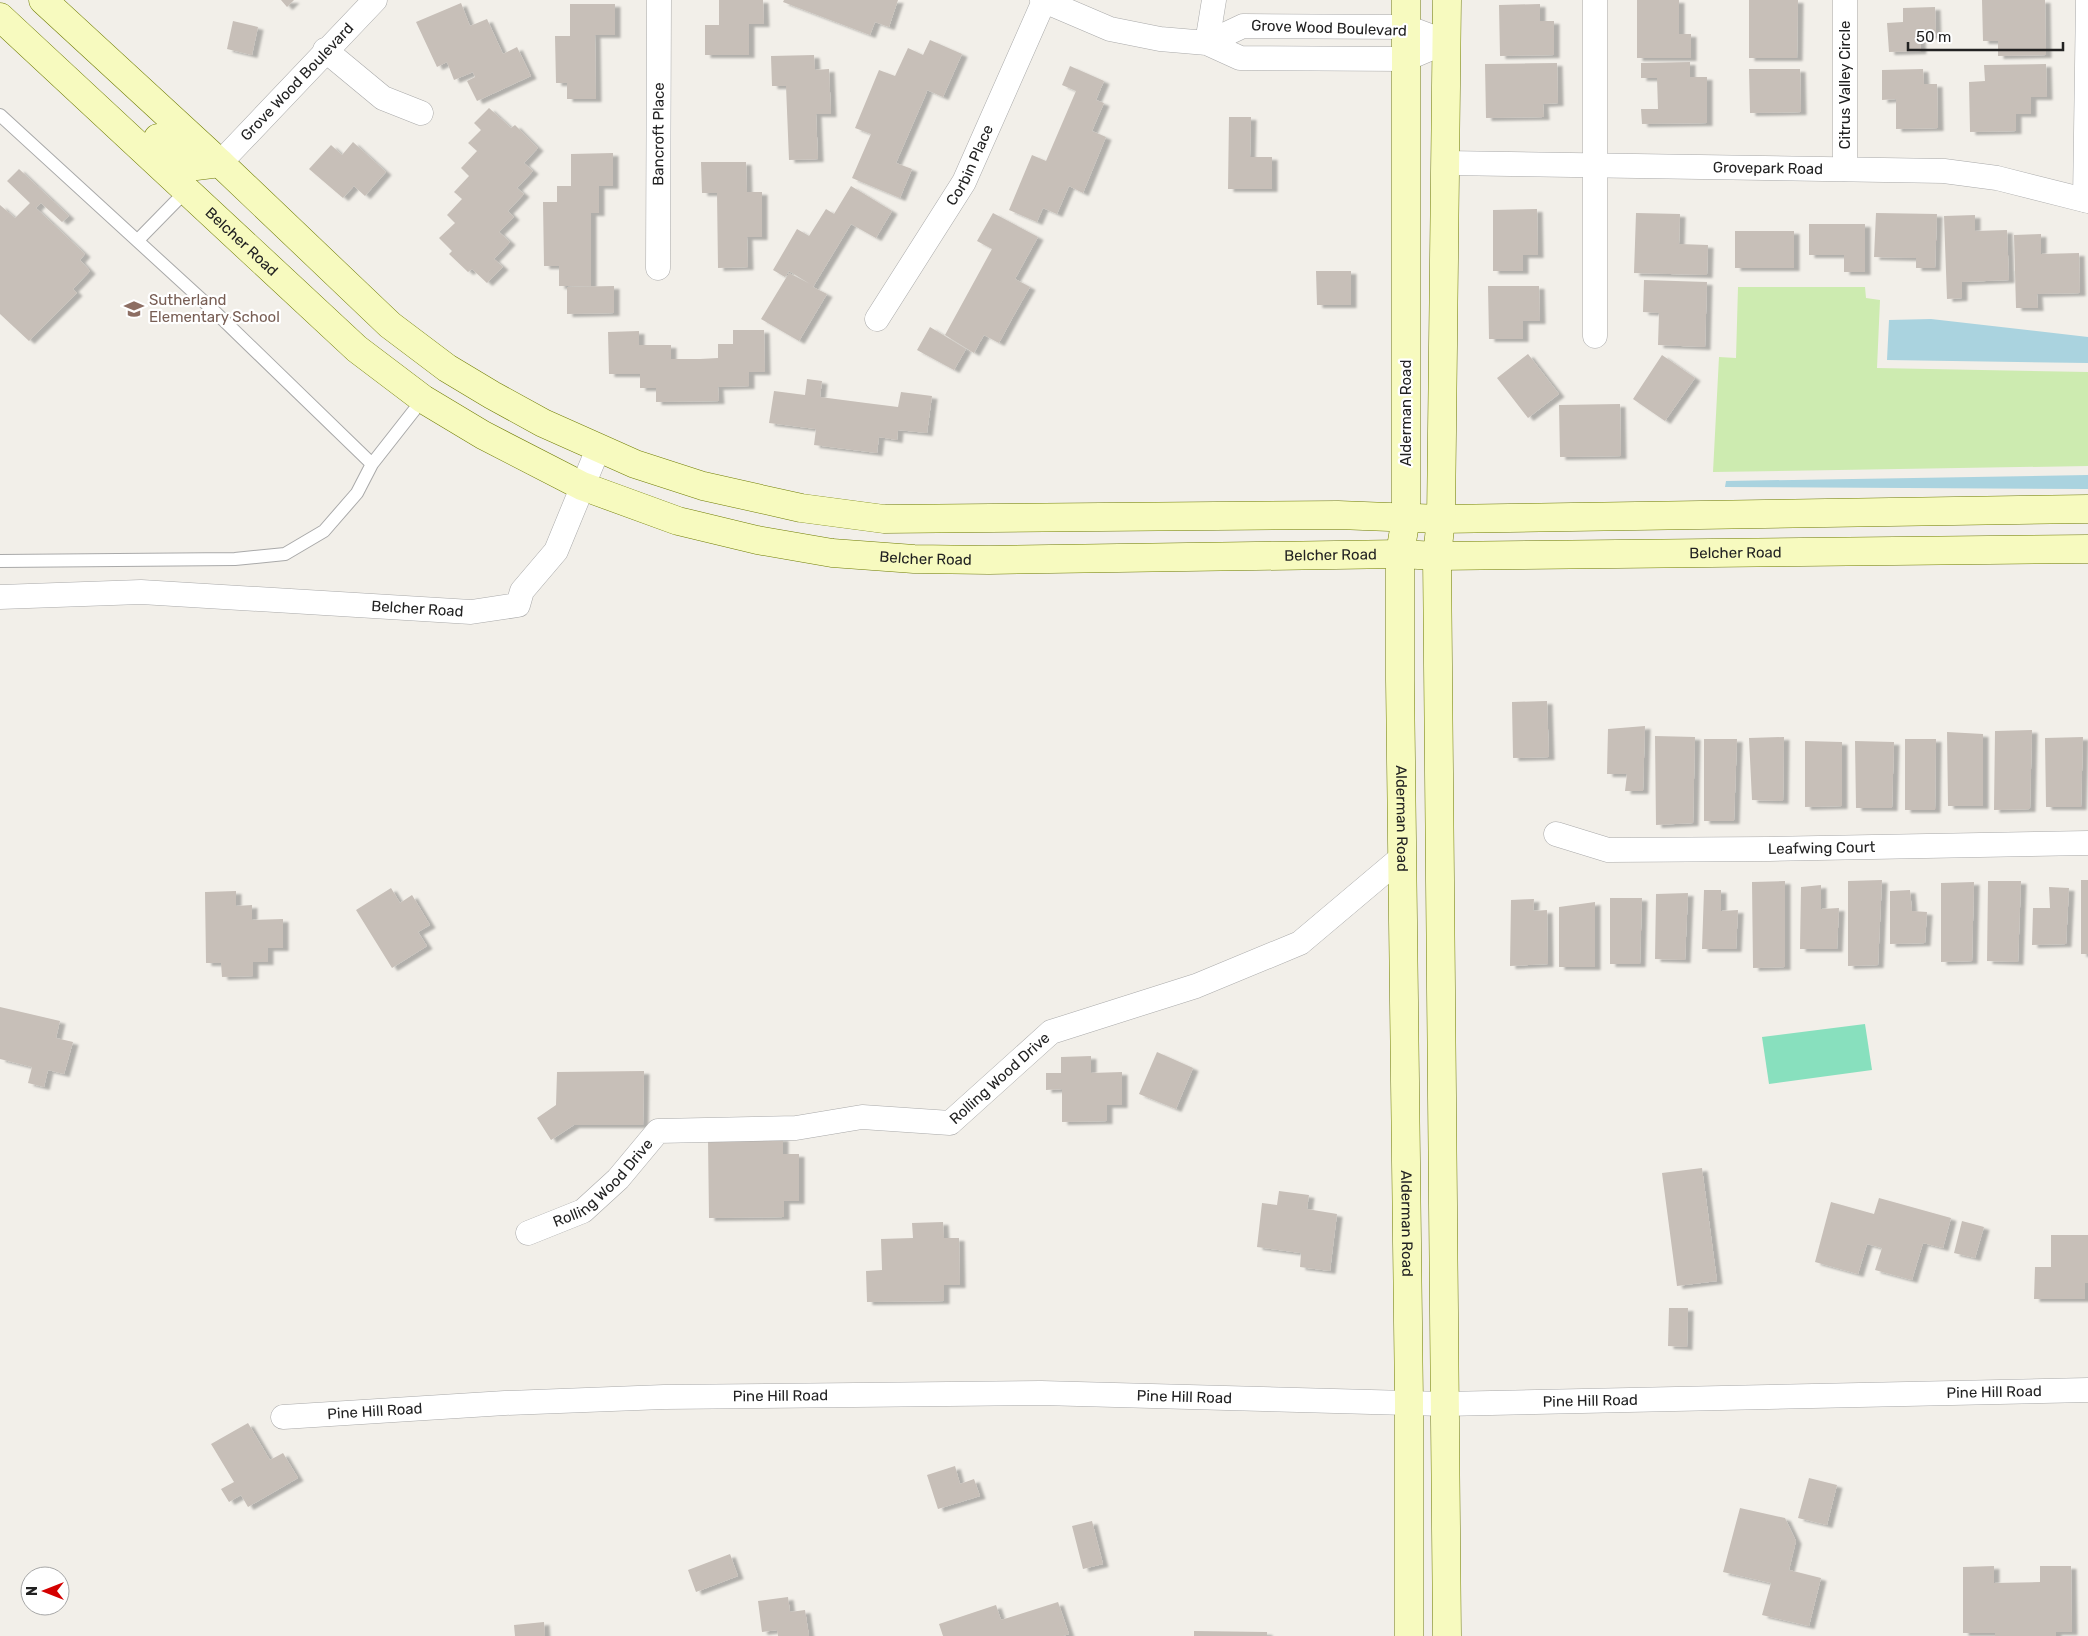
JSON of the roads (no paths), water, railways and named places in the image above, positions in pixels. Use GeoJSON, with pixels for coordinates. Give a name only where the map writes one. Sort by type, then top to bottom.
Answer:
{"type":"FeatureCollection","features":[{"type":"Feature","properties":{"kind":"main road"},"geometry":{"type":"LineString","coordinates":[[43,0],[220,163],[390,325],[447,368],[543,424],[635,464],[703,486],[801,508],[884,519],[1338,515],[1440,519],[2088,509]]}},
{"type":"Feature","properties":{"kind":"main road","name":"Alderman Road"},"geometry":{"type":"LineString","coordinates":[[1406,0],[1406,517],[1400,554],[1409,1402],[1409,1636]]}},
{"type":"Feature","properties":{"kind":"main road"},"geometry":{"type":"LineString","coordinates":[[1447,0],[1440,519],[1437,556],[1447,1636]]}},
{"type":"Feature","properties":{"kind":"main road","name":"Belcher Road"},"geometry":{"type":"LineString","coordinates":[[0,16],[357,349],[423,399],[483,435],[582,486],[678,521],[757,540],[832,553],[914,559],[989,560],[1400,554],[1437,556],[2088,549]]}},
{"type":"Feature","properties":{"kind":"main road"},"geometry":{"type":"LineString","coordinates":[[45,59],[78,74],[111,96],[185,162],[196,166],[220,163]]}},
{"type":"Feature","properties":{"kind":"main road"},"geometry":{"type":"LineString","coordinates":[[423,399],[447,368]]}},
{"type":"Feature","properties":{"kind":"street","name":"Grove Wood Boulevard"},"geometry":{"type":"LineString","coordinates":[[220,163],[325,50],[375,0]]}},
{"type":"Feature","properties":{"kind":"street","name":"Bancroft Place"},"geometry":{"type":"LineString","coordinates":[[658,268],[659,0]]}},
{"type":"Feature","properties":{"kind":"street","name":"Grove Wood Boulevard"},"geometry":{"type":"LineString","coordinates":[[1043,0],[1110,29],[1160,39],[1206,43],[1240,58],[1406,58],[1446,42]]}},
{"type":"Feature","properties":{"kind":"street","name":"Corbin Place"},"geometry":{"type":"LineString","coordinates":[[876,319],[964,182],[1043,0]]}},
{"type":"Feature","properties":{"kind":"street"},"geometry":{"type":"LineString","coordinates":[[1206,43],[1214,0]]}},
{"type":"Feature","properties":{"kind":"street"},"geometry":{"type":"LineString","coordinates":[[1595,0],[1595,336]]}},
{"type":"Feature","properties":{"kind":"street","name":"Citrus Valley Circle"},"geometry":{"type":"LineString","coordinates":[[1844,0],[1844,169]]}},
{"type":"Feature","properties":{"kind":"street"},"geometry":{"type":"LineString","coordinates":[[2087,201],[2088,0]]}},
{"type":"Feature","properties":{"kind":"street","name":"Grove Wood Boulevard"},"geometry":{"type":"LineString","coordinates":[[1206,43],[1243,26],[1406,27],[1446,42]]}},
{"type":"Feature","properties":{"kind":"street"},"geometry":{"type":"LineString","coordinates":[[325,50],[383,98],[421,113]]}},
{"type":"Feature","properties":{"kind":"street","name":"Grovepark Road"},"geometry":{"type":"LineString","coordinates":[[1446,163],[1944,171],[1997,178],[2087,201]]}},
{"type":"Feature","properties":{"kind":"street","name":"Belcher Road"},"geometry":{"type":"LineString","coordinates":[[0,597],[140,592],[471,612],[518,605],[522,591],[556,551],[598,449]]}},
{"type":"Feature","properties":{"kind":"street","name":"Leafwing Court"},"geometry":{"type":"LineString","coordinates":[[1556,834],[1608,850],[1770,850],[2088,843]]}},
{"type":"Feature","properties":{"kind":"street","name":"Rolling Wood Drive"},"geometry":{"type":"LineString","coordinates":[[528,1233],[583,1211],[618,1179],[658,1131],[796,1128],[862,1117],[950,1123],[1051,1032],[1196,986],[1300,943],[1402,857]]}},
{"type":"Feature","properties":{"kind":"street","name":"Pine Hill Road"},"geometry":{"type":"LineString","coordinates":[[283,1417],[506,1402],[664,1397],[1041,1393],[1444,1404],[2088,1390]]}},
{"type":"Feature","properties":{"kind":"lane"},"geometry":{"type":"LineString","coordinates":[[0,115],[138,240],[372,464]]}},
{"type":"Feature","properties":{"kind":"lane"},"geometry":{"type":"LineString","coordinates":[[138,240],[187,190]]}},
{"type":"Feature","properties":{"kind":"lane"},"geometry":{"type":"LineString","coordinates":[[0,561],[235,559],[285,554],[324,531],[357,493],[372,464],[423,399]]}},
{"type":"Feature","properties":{"kind":"water"},"geometry":{"type":"Polygon","coordinates":[[[1931,319],[2088,337],[2088,363],[1887,360],[1889,320],[1931,319]]]}},
{"type":"Feature","properties":{"kind":"water"},"geometry":{"type":"Polygon","coordinates":[[[2088,475],[2088,489],[1725,487],[1726,481],[2088,475]]]}},
{"type":"Feature","properties":{"kind":"place","name":"Sutherland Elementary School"},"geometry":{"type":"Point","coordinates":[134,309]}}]}
